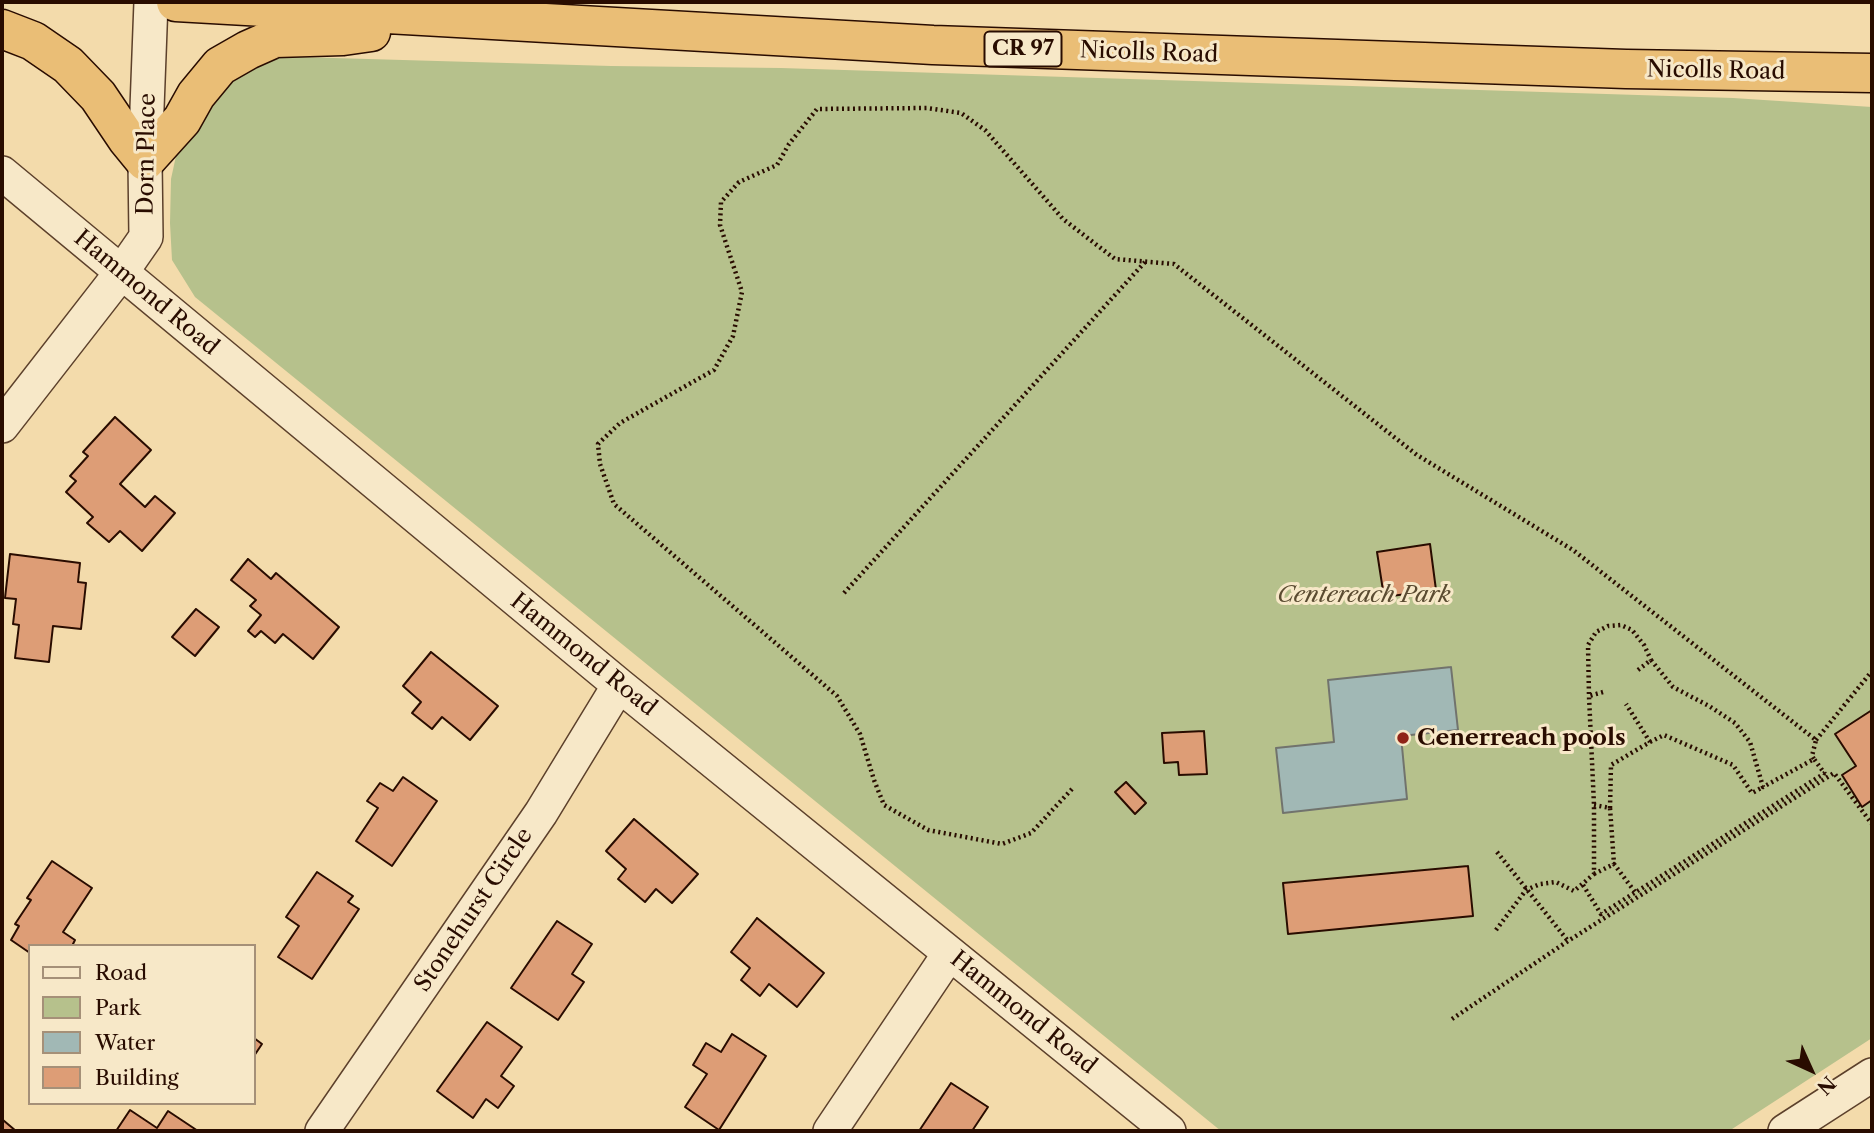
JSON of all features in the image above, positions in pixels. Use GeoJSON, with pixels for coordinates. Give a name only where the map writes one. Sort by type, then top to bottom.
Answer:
{"type":"FeatureCollection","features":[{"type":"Feature","properties":{"kind":"highway","name":"Nicolls Road"},"geometry":{"type":"LineString","coordinates":[[176,2],[933,45],[1626,69],[1872,73]]}},
{"type":"Feature","properties":{"kind":"highway"},"geometry":{"type":"LineString","coordinates":[[2,29],[33,41],[68,65],[98,96],[145,161],[182,120],[195,95],[220,66],[248,50],[275,38],[343,36],[463,18]]}},
{"type":"Feature","properties":{"kind":"street","name":"Dorn Place"},"geometry":{"type":"LineString","coordinates":[[2,426],[146,237],[145,161],[151,2]]}},
{"type":"Feature","properties":{"kind":"street","name":"Hammond Road"},"geometry":{"type":"LineString","coordinates":[[2,173],[619,685],[1169,1131]]}},
{"type":"Feature","properties":{"kind":"street","name":"Stonehurst Circle"},"geometry":{"type":"LineString","coordinates":[[322,1131],[541,813],[619,685]]}},
{"type":"Feature","properties":{"kind":"street"},"geometry":{"type":"LineString","coordinates":[[830,1131],[949,954]]}},
{"type":"Feature","properties":{"kind":"street"},"geometry":{"type":"LineString","coordinates":[[1785,1131],[1872,1075]]}},
{"type":"Feature","properties":{"kind":"path"},"geometry":{"type":"LineString","coordinates":[[1072,789],[1031,833],[1002,844],[928,830],[884,805],[860,734],[837,696],[614,504],[600,464],[598,444],[620,423],[714,370],[733,336],[742,292],[720,225],[722,202],[739,182],[777,165],[789,144],[817,109],[927,108],[961,113],[985,130],[1063,219],[1115,259],[1174,264],[1417,455],[1573,550],[1816,740]]}},
{"type":"Feature","properties":{"kind":"path"},"geometry":{"type":"LineString","coordinates":[[844,593],[1146,261]]}},
{"type":"Feature","properties":{"kind":"path"},"geometry":{"type":"LineString","coordinates":[[1594,874],[1588,645],[1596,632],[1608,625],[1621,625],[1632,630],[1673,687],[1735,723],[1750,742],[1763,787]]}},
{"type":"Feature","properties":{"kind":"path"},"geometry":{"type":"LineString","coordinates":[[1638,670],[1651,660]]}},
{"type":"Feature","properties":{"kind":"path"},"geometry":{"type":"LineString","coordinates":[[1826,775],[1812,756],[1816,740],[1872,671]]}},
{"type":"Feature","properties":{"kind":"path"},"geometry":{"type":"LineString","coordinates":[[1589,696],[1603,692]]}},
{"type":"Feature","properties":{"kind":"path"},"geometry":{"type":"LineString","coordinates":[[1626,704],[1650,742]]}},
{"type":"Feature","properties":{"kind":"path"},"geometry":{"type":"LineString","coordinates":[[1635,892],[1614,863],[1610,808],[1611,765],[1664,735],[1732,765],[1752,793],[1814,759]]}},
{"type":"Feature","properties":{"kind":"path"},"geometry":{"type":"LineString","coordinates":[[1583,885],[1601,914],[1826,775],[1835,773],[1872,824]]}},
{"type":"Feature","properties":{"kind":"path"},"geometry":{"type":"LineString","coordinates":[[1452,1019],[1826,775]]}},
{"type":"Feature","properties":{"kind":"path"},"geometry":{"type":"LineString","coordinates":[[1594,805],[1610,808]]}},
{"type":"Feature","properties":{"kind":"path"},"geometry":{"type":"LineString","coordinates":[[1497,852],[1568,941]]}},
{"type":"Feature","properties":{"kind":"path"},"geometry":{"type":"LineString","coordinates":[[1496,930],[1526,890],[1556,882],[1574,891],[1594,874],[1614,863]]}},
{"type":"Feature","properties":{"kind":"green space","name":"Centereach Park"},"geometry":{"type":"Polygon","coordinates":[[[264,56],[781,68],[1733,98],[1872,107],[1872,1038],[1729,1131],[1221,1131],[195,297],[172,260],[171,179],[179,142],[198,105],[264,56]]]}},
{"type":"Feature","properties":{"kind":"water"},"geometry":{"type":"Polygon","coordinates":[[[1451,667],[1458,730],[1401,736],[1407,799],[1283,813],[1276,748],[1334,742],[1328,680],[1451,667]]]}},
{"type":"Feature","properties":{"kind":"building"},"geometry":{"type":"Polygon","coordinates":[[[115,417],[151,450],[120,484],[145,507],[155,496],[175,513],[142,551],[120,531],[109,542],[87,523],[93,517],[66,492],[76,481],[70,476],[88,456],[83,452],[115,417]]]}},
{"type":"Feature","properties":{"kind":"building"},"geometry":{"type":"Polygon","coordinates":[[[1430,544],[1436,590],[1384,597],[1377,552],[1430,544]]]}},
{"type":"Feature","properties":{"kind":"building"},"geometry":{"type":"Polygon","coordinates":[[[10,554],[80,563],[78,582],[86,583],[81,629],[53,626],[49,662],[15,658],[19,625],[13,624],[16,599],[5,598],[10,554]]]}},
{"type":"Feature","properties":{"kind":"building"},"geometry":{"type":"Polygon","coordinates":[[[248,559],[271,579],[276,573],[339,627],[313,659],[283,634],[275,643],[261,631],[255,637],[248,631],[261,615],[250,606],[256,600],[231,580],[248,559]]]}},
{"type":"Feature","properties":{"kind":"building"},"geometry":{"type":"Polygon","coordinates":[[[196,609],[219,627],[195,656],[172,637],[196,609]]]}},
{"type":"Feature","properties":{"kind":"building"},"geometry":{"type":"Polygon","coordinates":[[[431,652],[498,706],[470,740],[442,717],[432,729],[412,713],[421,702],[403,686],[431,652]]]}},
{"type":"Feature","properties":{"kind":"building"},"geometry":{"type":"Polygon","coordinates":[[[1872,710],[1872,800],[1862,807],[1842,775],[1856,766],[1835,734],[1872,710]]]}},
{"type":"Feature","properties":{"kind":"building"},"geometry":{"type":"Polygon","coordinates":[[[1204,731],[1207,774],[1179,775],[1178,762],[1164,763],[1162,733],[1204,731]]]}},
{"type":"Feature","properties":{"kind":"building"},"geometry":{"type":"Polygon","coordinates":[[[403,777],[437,801],[392,866],[356,841],[378,808],[367,801],[380,783],[393,791],[403,777]]]}},
{"type":"Feature","properties":{"kind":"building"},"geometry":{"type":"Polygon","coordinates":[[[1126,782],[1146,803],[1135,814],[1115,792],[1126,782]]]}},
{"type":"Feature","properties":{"kind":"building"},"geometry":{"type":"Polygon","coordinates":[[[634,819],[698,874],[672,903],[656,889],[645,902],[618,879],[626,869],[606,851],[634,819]]]}},
{"type":"Feature","properties":{"kind":"building"},"geometry":{"type":"Polygon","coordinates":[[[52,861],[92,888],[63,932],[75,940],[73,944],[28,944],[28,952],[11,940],[19,926],[15,924],[31,900],[27,898],[52,861]]]}},
{"type":"Feature","properties":{"kind":"building"},"geometry":{"type":"Polygon","coordinates":[[[1468,866],[1473,916],[1288,934],[1283,883],[1468,866]]]}},
{"type":"Feature","properties":{"kind":"building"},"geometry":{"type":"Polygon","coordinates":[[[317,872],[353,896],[348,902],[359,909],[312,979],[278,957],[299,926],[286,917],[317,872]]]}},
{"type":"Feature","properties":{"kind":"building"},"geometry":{"type":"Polygon","coordinates":[[[757,918],[824,973],[797,1007],[769,984],[760,996],[741,980],[750,968],[731,952],[757,918]]]}},
{"type":"Feature","properties":{"kind":"building"},"geometry":{"type":"Polygon","coordinates":[[[557,921],[592,944],[572,974],[584,982],[558,1020],[511,988],[557,921]]]}},
{"type":"Feature","properties":{"kind":"building"},"geometry":{"type":"Polygon","coordinates":[[[487,1022],[522,1047],[501,1076],[514,1086],[498,1108],[486,1099],[473,1118],[437,1091],[487,1022]]]}},
{"type":"Feature","properties":{"kind":"building"},"geometry":{"type":"Polygon","coordinates":[[[732,1034],[766,1056],[719,1130],[685,1107],[707,1074],[693,1065],[706,1043],[721,1052],[732,1034]]]}},
{"type":"Feature","properties":{"kind":"building"},"geometry":{"type":"Polygon","coordinates":[[[256,1040],[262,1044],[256,1053],[256,1040]]]}},
{"type":"Feature","properties":{"kind":"building"},"geometry":{"type":"Polygon","coordinates":[[[951,1083],[988,1107],[972,1131],[919,1131],[951,1083]]]}},
{"type":"Feature","properties":{"kind":"building"},"geometry":{"type":"Polygon","coordinates":[[[130,1110],[157,1128],[168,1111],[198,1131],[116,1131],[130,1110]]]}},
{"type":"Feature","properties":{"kind":"building"},"geometry":{"type":"Polygon","coordinates":[[[3,1120],[16,1131],[2,1131],[3,1120]]]}},
{"type":"Feature","properties":{"kind":"place","name":"Cenerreach pools"},"geometry":{"type":"Point","coordinates":[1403,738]}}]}
